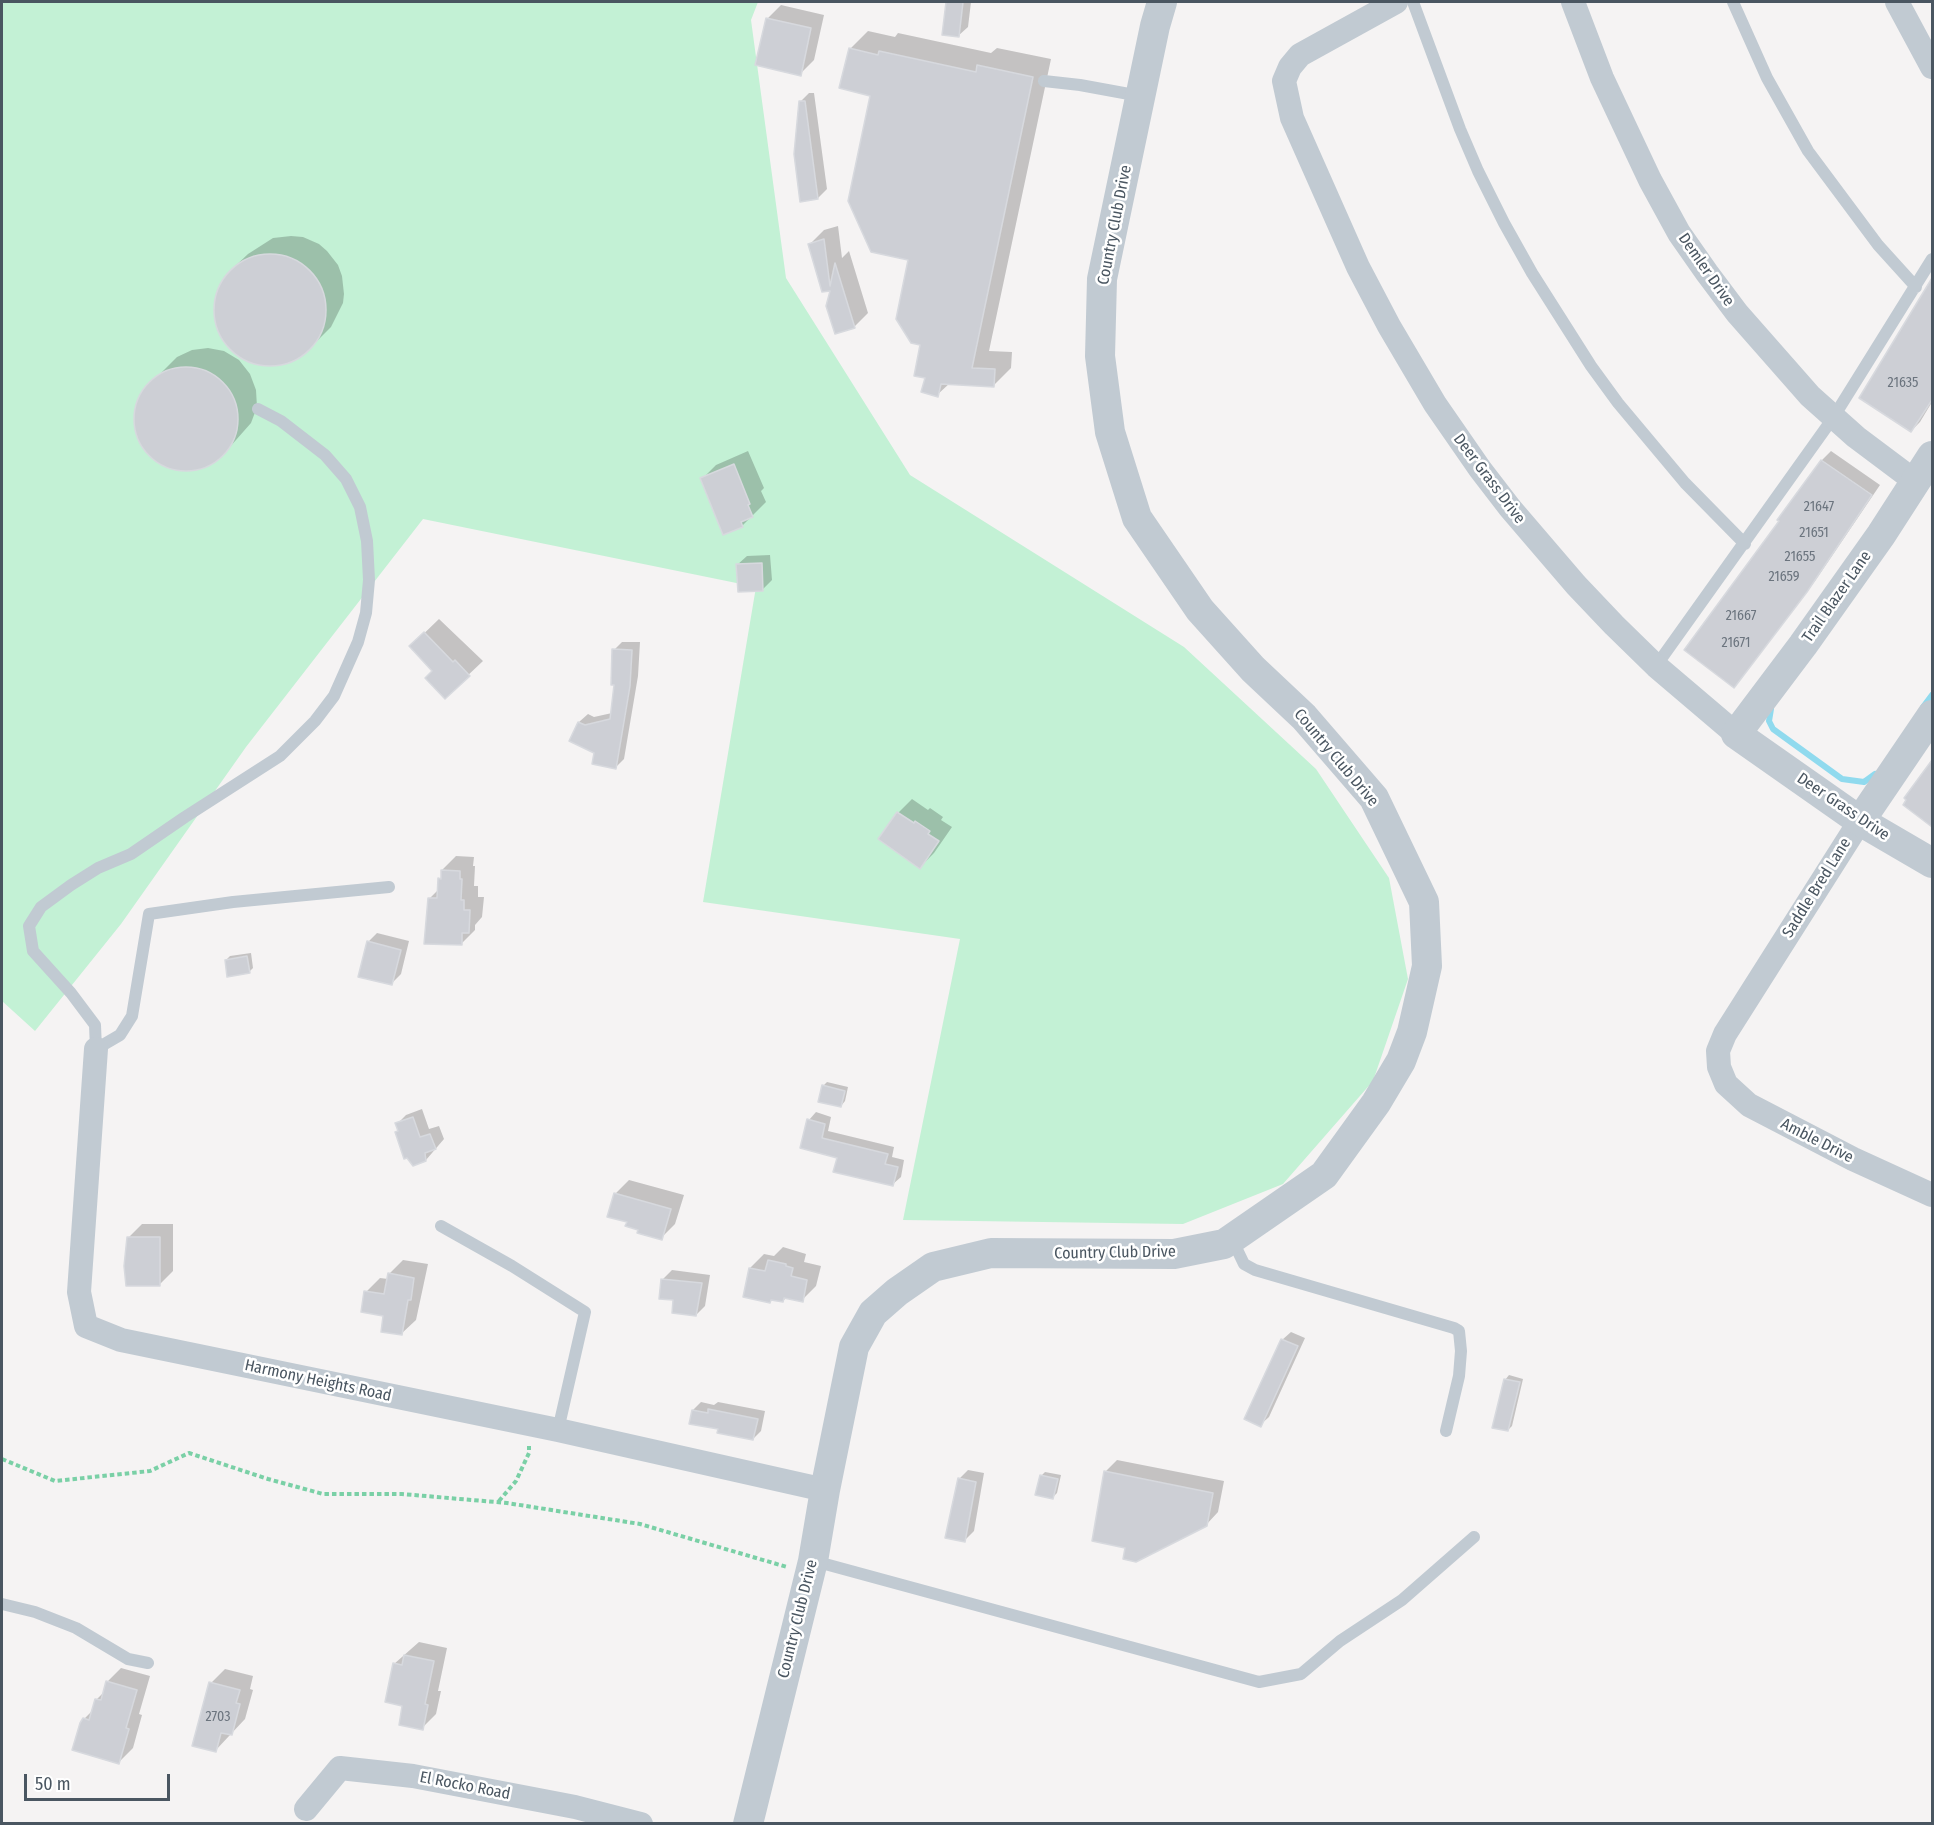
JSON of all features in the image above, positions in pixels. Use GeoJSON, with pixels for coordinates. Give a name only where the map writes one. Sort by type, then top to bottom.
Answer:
{"type":"FeatureCollection","features":[{"type":"Feature","properties":{"kind":"street","name":"Country Club Drive"},"geometry":{"type":"LineString","coordinates":[[748,1824],[811,1567],[854,1347],[873,1313],[897,1292],[933,1267],[991,1253],[1174,1254],[1224,1245],[1324,1175],[1376,1103],[1401,1061],[1413,1032],[1427,966],[1424,902],[1374,798],[1304,717],[1253,669],[1200,610],[1137,518],[1110,432],[1100,356],[1102,279],[1162,2]]}},
{"type":"Feature","properties":{"kind":"street","name":"Deer Grass Drive"},"geometry":{"type":"LineString","coordinates":[[1396,2],[1300,55],[1287,73],[1284,86],[1292,118],[1358,267],[1389,326],[1435,404],[1480,469],[1537,540],[1606,617],[1656,666],[1736,734],[1860,821],[1932,863]]}},
{"type":"Feature","properties":{"kind":"street","name":"Demler Drive"},"geometry":{"type":"LineString","coordinates":[[1573,2],[1594,59],[1620,118],[1650,180],[1679,232],[1737,313],[1792,377],[1833,418],[1916,482]]}},
{"type":"Feature","properties":{"kind":"street"},"geometry":{"type":"LineString","coordinates":[[1897,2],[1932,67]]}},
{"type":"Feature","properties":{"kind":"street","name":"Trail Blazer Lane"},"geometry":{"type":"LineString","coordinates":[[1736,734],[1881,535],[1932,456]]}},
{"type":"Feature","properties":{"kind":"street","name":"Saddle Bred Lane"},"geometry":{"type":"LineString","coordinates":[[1719,1067],[1718,1051],[1725,1034],[1860,821],[1932,715]]}},
{"type":"Feature","properties":{"kind":"street","name":"Harmony Heights Road"},"geometry":{"type":"LineString","coordinates":[[96,1049],[79,1292],[86,1326],[121,1340],[530,1424],[825,1490]]}},
{"type":"Feature","properties":{"kind":"street","name":"Amble Drive"},"geometry":{"type":"LineString","coordinates":[[1719,1067],[1726,1084],[1749,1105],[1853,1159],[1932,1195]]}},
{"type":"Feature","properties":{"kind":"street","name":"El Rocko Road"},"geometry":{"type":"LineString","coordinates":[[306,1809],[340,1768],[413,1776],[575,1807],[641,1824]]}},
{"type":"Feature","properties":{"kind":"lane"},"geometry":{"type":"LineString","coordinates":[[1413,2],[1452,110],[1473,160],[1532,273],[1590,366],[1618,403],[1685,483],[1745,544]]}},
{"type":"Feature","properties":{"kind":"lane"},"geometry":{"type":"LineString","coordinates":[[1732,2],[1767,78],[1809,151],[1878,245],[1916,287]]}},
{"type":"Feature","properties":{"kind":"lane"},"geometry":{"type":"LineString","coordinates":[[1044,81],[1140,96]]}},
{"type":"Feature","properties":{"kind":"lane"},"geometry":{"type":"LineString","coordinates":[[1656,666],[1833,418],[1932,259]]}},
{"type":"Feature","properties":{"kind":"lane"},"geometry":{"type":"LineString","coordinates":[[258,409],[281,421],[325,455],[346,479],[360,507],[367,541],[369,580],[366,613],[358,642],[334,696],[315,721],[280,756],[131,854],[98,868],[41,907],[30,926],[33,951],[71,993],[95,1025],[96,1049],[120,1035],[132,1016],[149,914],[233,902],[388,886]]}},
{"type":"Feature","properties":{"kind":"lane"},"geometry":{"type":"LineString","coordinates":[[441,1226],[512,1266],[585,1312],[558,1430]]}},
{"type":"Feature","properties":{"kind":"lane"},"geometry":{"type":"LineString","coordinates":[[1232,1239],[1244,1264],[1255,1270],[1460,1331],[1459,1376],[1446,1431]]}},
{"type":"Feature","properties":{"kind":"lane"},"geometry":{"type":"LineString","coordinates":[[811,1567],[1259,1682],[1301,1674],[1340,1641],[1402,1600],[1474,1537]]}},
{"type":"Feature","properties":{"kind":"lane"},"geometry":{"type":"LineString","coordinates":[[2,1604],[35,1612],[76,1628],[128,1659],[148,1663]]}},
{"type":"Feature","properties":{"kind":"path"},"geometry":{"type":"LineString","coordinates":[[498,1502],[516,1481],[529,1453],[530,1424]]}},
{"type":"Feature","properties":{"kind":"path"},"geometry":{"type":"LineString","coordinates":[[2,1459],[55,1481],[150,1471],[189,1453],[267,1479],[323,1494],[402,1494],[498,1502],[640,1524],[811,1567]]}},
{"type":"Feature","properties":{"kind":"green space"},"geometry":{"type":"Polygon","coordinates":[[[2,2],[758,2],[751,20],[786,278],[910,475],[1184,647],[1316,769],[1389,878],[1408,979],[1373,1081],[1283,1184],[1183,1224],[903,1220],[960,939],[703,902],[756,587],[423,519],[246,747],[121,924],[35,1031],[2,1001],[2,2]]]}},
{"type":"Feature","properties":{"kind":"building"},"geometry":{"type":"Polygon","coordinates":[[[946,2],[963,2],[959,37],[942,35],[946,2]]]}},
{"type":"Feature","properties":{"kind":"building"},"geometry":{"type":"Polygon","coordinates":[[[766,18],[811,28],[801,76],[755,65],[766,18]]]}},
{"type":"Feature","properties":{"kind":"building"},"geometry":{"type":"Polygon","coordinates":[[[849,48],[878,55],[879,51],[976,72],[977,65],[1033,77],[972,368],[995,369],[994,387],[941,384],[938,397],[921,392],[925,378],[914,376],[920,345],[911,343],[896,319],[908,260],[871,252],[848,201],[870,96],[839,88],[849,48]]]}},
{"type":"Feature","properties":{"kind":"building"},"geometry":{"type":"Polygon","coordinates":[[[799,101],[805,101],[818,199],[800,202],[794,154],[799,101]]]}},
{"type":"Feature","properties":{"kind":"building"},"geometry":{"type":"Polygon","coordinates":[[[824,239],[830,286],[835,263],[855,328],[835,334],[826,306],[830,291],[822,292],[808,244],[824,239]]]}},
{"type":"Feature","properties":{"kind":"building"},"geometry":{"type":"Polygon","coordinates":[[[270,254],[291,258],[310,270],[322,289],[326,310],[322,331],[310,350],[291,362],[270,366],[249,362],[230,350],[218,331],[214,310],[218,289],[230,270],[249,258],[270,254]]]}},
{"type":"Feature","properties":{"kind":"building"},"geometry":{"type":"Polygon","coordinates":[[[1932,278],[1932,400],[1911,432],[1859,398],[1932,278]]]}},
{"type":"Feature","properties":{"kind":"building"},"geometry":{"type":"Polygon","coordinates":[[[186,367],[206,371],[223,382],[234,399],[238,419],[234,439],[223,456],[206,467],[186,471],[166,467],[149,456],[138,439],[134,419],[138,399],[149,382],[166,371],[186,367]]]}},
{"type":"Feature","properties":{"kind":"building"},"geometry":{"type":"Polygon","coordinates":[[[1821,460],[1872,495],[1807,592],[1734,688],[1684,650],[1821,460]]]}},
{"type":"Feature","properties":{"kind":"building"},"geometry":{"type":"Polygon","coordinates":[[[734,464],[753,517],[741,522],[743,527],[723,535],[700,478],[734,464]]]}},
{"type":"Feature","properties":{"kind":"building"},"geometry":{"type":"Polygon","coordinates":[[[762,563],[763,591],[738,592],[736,564],[762,563]]]}},
{"type":"Feature","properties":{"kind":"building"},"geometry":{"type":"Polygon","coordinates":[[[424,632],[470,676],[445,699],[425,678],[432,671],[409,646],[424,632]]]}},
{"type":"Feature","properties":{"kind":"building"},"geometry":{"type":"Polygon","coordinates":[[[612,649],[632,650],[630,686],[616,769],[592,764],[594,753],[569,741],[578,722],[585,725],[610,719],[614,685],[611,685],[612,649]]]}},
{"type":"Feature","properties":{"kind":"building"},"geometry":{"type":"Polygon","coordinates":[[[1932,760],[1932,827],[1903,805],[1906,800],[1904,798],[1932,760]]]}},
{"type":"Feature","properties":{"kind":"building"},"geometry":{"type":"Polygon","coordinates":[[[897,812],[930,831],[928,834],[939,841],[920,869],[878,839],[897,812]]]}},
{"type":"Feature","properties":{"kind":"building"},"geometry":{"type":"Polygon","coordinates":[[[441,870],[460,871],[461,900],[464,900],[464,910],[470,910],[469,933],[462,933],[462,945],[424,944],[428,898],[437,898],[438,878],[441,879],[441,870]]]}},
{"type":"Feature","properties":{"kind":"building"},"geometry":{"type":"Polygon","coordinates":[[[367,941],[401,950],[392,985],[358,977],[367,941]]]}},
{"type":"Feature","properties":{"kind":"building"},"geometry":{"type":"Polygon","coordinates":[[[247,956],[250,973],[227,977],[225,960],[247,956]]]}},
{"type":"Feature","properties":{"kind":"building"},"geometry":{"type":"Polygon","coordinates":[[[822,1085],[845,1091],[841,1107],[818,1102],[822,1085]]]}},
{"type":"Feature","properties":{"kind":"building"},"geometry":{"type":"Polygon","coordinates":[[[413,1117],[420,1137],[430,1134],[436,1149],[425,1153],[426,1161],[413,1166],[407,1158],[404,1159],[395,1132],[398,1131],[395,1123],[413,1117]]]}},
{"type":"Feature","properties":{"kind":"building"},"geometry":{"type":"Polygon","coordinates":[[[807,1119],[825,1124],[822,1138],[888,1154],[885,1164],[898,1167],[893,1186],[833,1172],[837,1158],[800,1148],[807,1119]]]}},
{"type":"Feature","properties":{"kind":"building"},"geometry":{"type":"Polygon","coordinates":[[[614,1193],[671,1209],[662,1240],[637,1233],[638,1230],[625,1226],[627,1222],[607,1217],[614,1193]]]}},
{"type":"Feature","properties":{"kind":"building"},"geometry":{"type":"Polygon","coordinates":[[[127,1237],[160,1237],[160,1286],[126,1286],[124,1266],[127,1237]]]}},
{"type":"Feature","properties":{"kind":"building"},"geometry":{"type":"Polygon","coordinates":[[[768,1260],[786,1264],[793,1268],[791,1276],[807,1280],[803,1302],[784,1298],[783,1302],[771,1300],[770,1303],[743,1297],[749,1268],[765,1271],[768,1260]]]}},
{"type":"Feature","properties":{"kind":"building"},"geometry":{"type":"Polygon","coordinates":[[[388,1273],[414,1278],[402,1335],[381,1332],[383,1316],[361,1312],[364,1291],[384,1294],[388,1273]]]}},
{"type":"Feature","properties":{"kind":"building"},"geometry":{"type":"Polygon","coordinates":[[[661,1279],[702,1283],[696,1316],[672,1313],[673,1300],[659,1299],[661,1279]]]}},
{"type":"Feature","properties":{"kind":"building"},"geometry":{"type":"Polygon","coordinates":[[[1281,1339],[1298,1346],[1261,1427],[1244,1419],[1281,1339]]]}},
{"type":"Feature","properties":{"kind":"building"},"geometry":{"type":"Polygon","coordinates":[[[1504,1379],[1520,1382],[1508,1431],[1492,1428],[1504,1379]]]}},
{"type":"Feature","properties":{"kind":"building"},"geometry":{"type":"Polygon","coordinates":[[[708,1409],[758,1419],[753,1440],[717,1433],[718,1429],[689,1424],[692,1410],[708,1413],[708,1409]]]}},
{"type":"Feature","properties":{"kind":"building"},"geometry":{"type":"Polygon","coordinates":[[[1104,1471],[1213,1493],[1207,1526],[1136,1562],[1123,1559],[1125,1548],[1092,1541],[1104,1471]]]}},
{"type":"Feature","properties":{"kind":"building"},"geometry":{"type":"Polygon","coordinates":[[[1040,1475],[1058,1479],[1053,1499],[1035,1495],[1040,1475]]]}},
{"type":"Feature","properties":{"kind":"building"},"geometry":{"type":"Polygon","coordinates":[[[958,1478],[976,1482],[965,1542],[945,1538],[958,1478]]]}},
{"type":"Feature","properties":{"kind":"building"},"geometry":{"type":"Polygon","coordinates":[[[404,1655],[434,1661],[425,1704],[428,1705],[423,1730],[399,1725],[402,1706],[385,1702],[393,1663],[402,1665],[404,1655]]]}},
{"type":"Feature","properties":{"kind":"building"},"geometry":{"type":"Polygon","coordinates":[[[106,1681],[137,1690],[119,1764],[72,1750],[80,1723],[83,1718],[89,1720],[95,1699],[101,1700],[106,1681]]]}},
{"type":"Feature","properties":{"kind":"building"},"geometry":{"type":"Polygon","coordinates":[[[209,1682],[240,1690],[236,1703],[240,1704],[232,1735],[221,1733],[216,1752],[192,1746],[209,1682]]]}},
{"type":"Feature","properties":{"kind":"waterway"},"geometry":{"type":"LineString","coordinates":[[1923,707],[1932,695]]}},
{"type":"Feature","properties":{"kind":"waterway"},"geometry":{"type":"LineString","coordinates":[[1771,709],[1769,721],[1773,729],[1842,779],[1864,782],[1875,774]]}}]}
